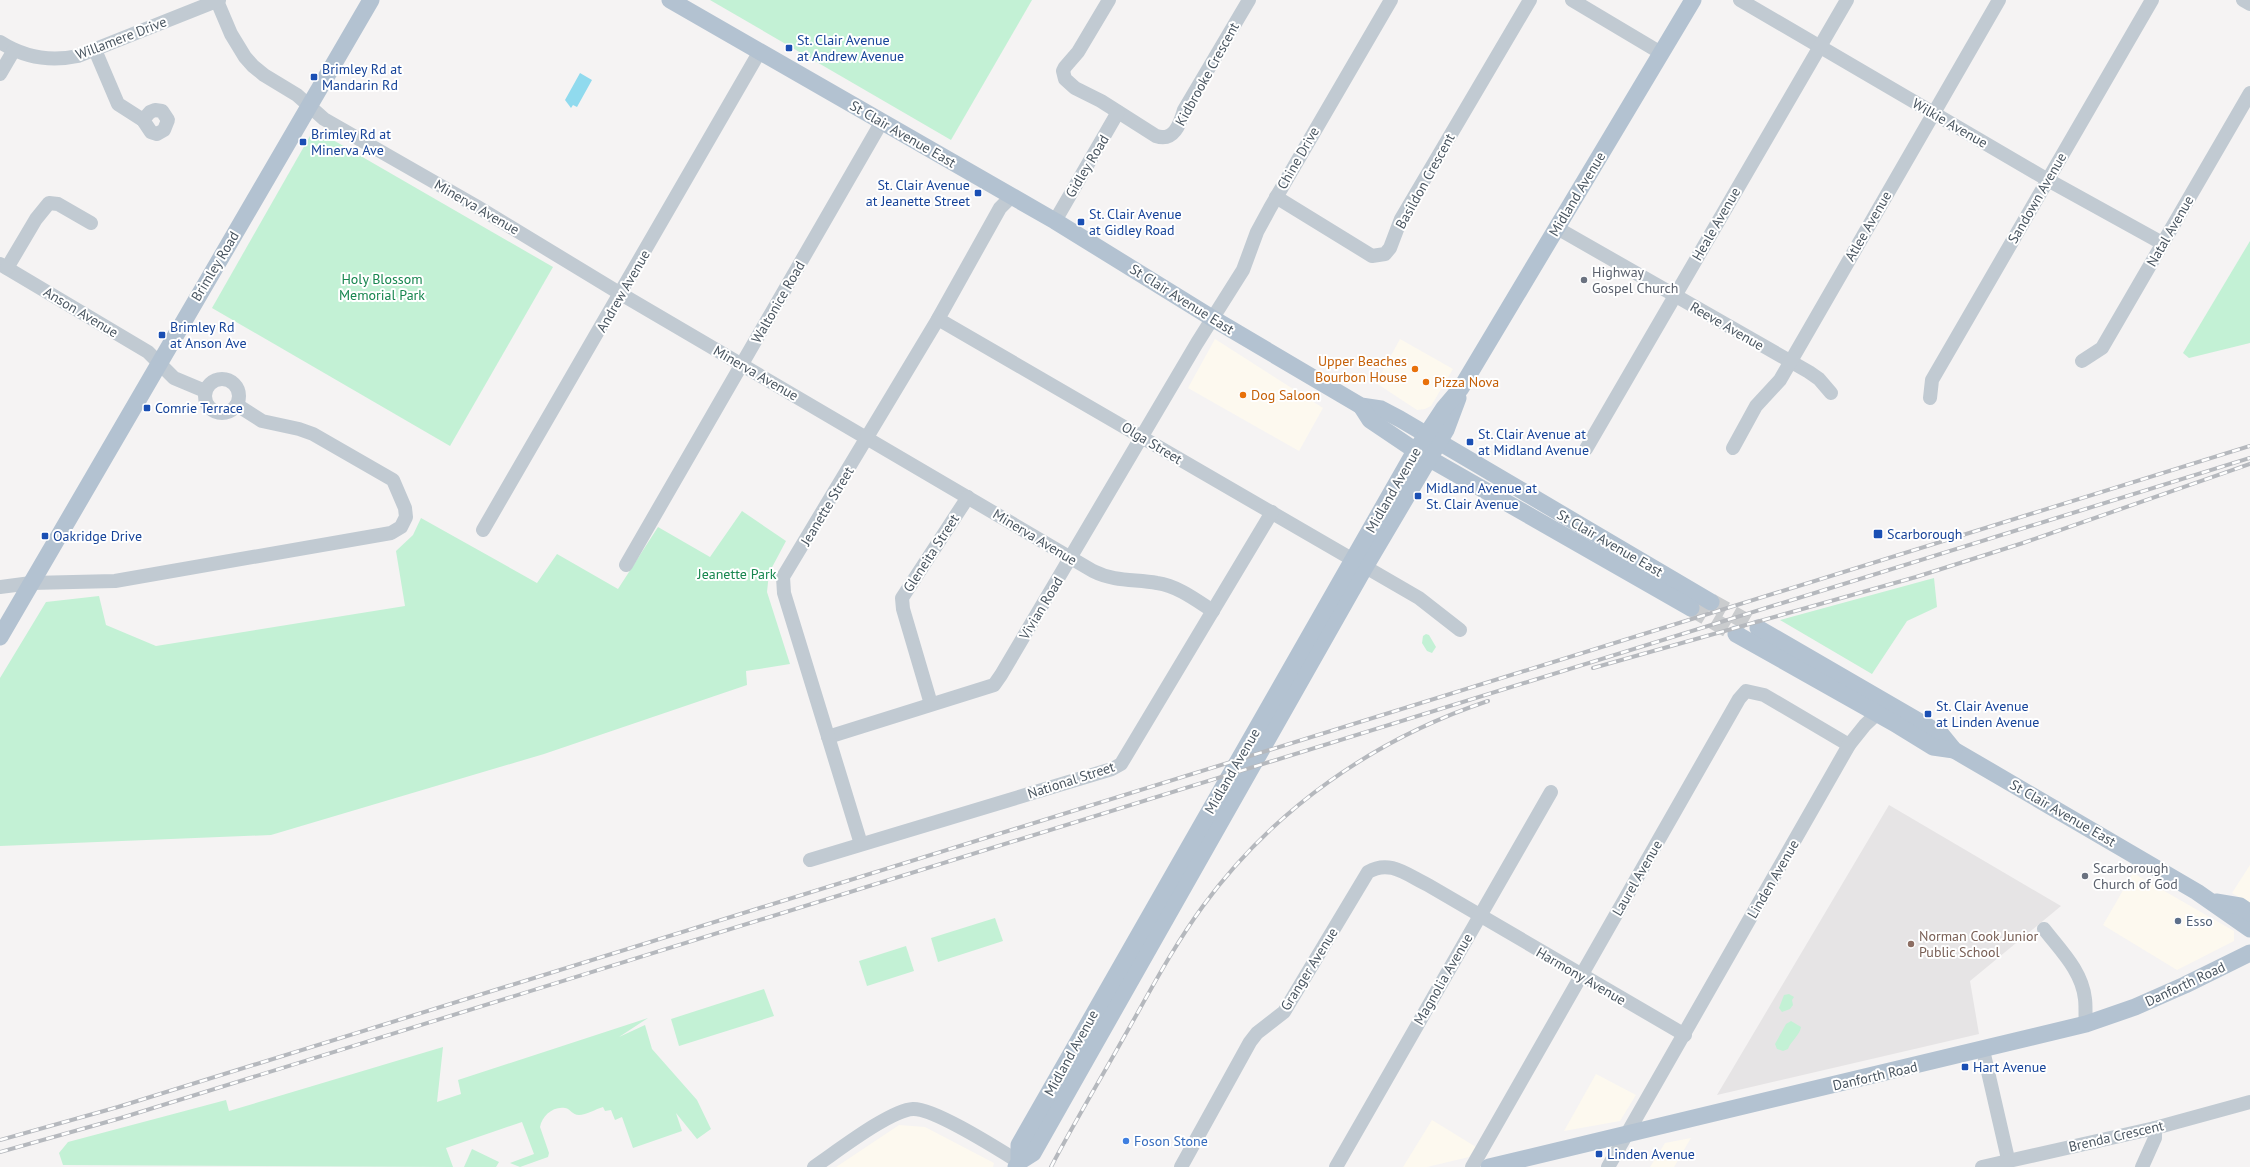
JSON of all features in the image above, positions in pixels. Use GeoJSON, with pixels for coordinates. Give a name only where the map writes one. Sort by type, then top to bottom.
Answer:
{"type":"FeatureCollection","features":[{"type":"Feature","properties":{"kind":"main road","name":"Brimley Road"},"geometry":{"type":"LineString","coordinates":[[0,637],[371,0]]}},
{"type":"Feature","properties":{"kind":"main road","name":"St Clair Avenue East"},"geometry":{"type":"LineString","coordinates":[[670,0],[1055,221],[1212,318],[1362,406],[1381,409],[1710,602]]}},
{"type":"Feature","properties":{"kind":"main road","name":"Midland Avenue"},"geometry":{"type":"LineString","coordinates":[[1017,1164],[1033,1153],[1359,564],[1432,439],[1444,408],[1461,388],[1693,0]]}},
{"type":"Feature","properties":{"kind":"main road","name":"St Clair Avenue East"},"geometry":{"type":"LineString","coordinates":[[1362,406],[1370,420],[1422,454],[1691,608]]}},
{"type":"Feature","properties":{"kind":"main road","name":"St Clair Avenue East"},"geometry":{"type":"LineString","coordinates":[[1758,628],[1883,708]]}},
{"type":"Feature","properties":{"kind":"main road","name":"St Clair Avenue East"},"geometry":{"type":"LineString","coordinates":[[1736,634],[1883,708],[1941,734],[1954,750],[2213,902],[2250,929]]}},
{"type":"Feature","properties":{"kind":"main road","name":"St Clair Avenue East"},"geometry":{"type":"LineString","coordinates":[[2213,902],[2240,906],[2250,912]]}},
{"type":"Feature","properties":{"kind":"main road","name":"Danforth Road"},"geometry":{"type":"LineString","coordinates":[[1489,1167],[1983,1050],[2086,1024],[2135,1007],[2185,985],[2250,953]]}},
{"type":"Feature","properties":{"kind":"street"},"geometry":{"type":"LineString","coordinates":[[1109,0],[1078,52],[1065,67],[1064,76],[1075,88],[1118,112]]}},
{"type":"Feature","properties":{"kind":"street","name":"Kidbrooke Crescent"},"geometry":{"type":"LineString","coordinates":[[1118,112],[1156,136],[1164,139],[1171,136],[1181,122],[1184,110],[1249,0]]}},
{"type":"Feature","properties":{"kind":"street","name":"Chine Drive"},"geometry":{"type":"LineString","coordinates":[[1212,318],[1243,270],[1257,232],[1276,197],[1390,0]]}},
{"type":"Feature","properties":{"kind":"street","name":"Basildon Crescent"},"geometry":{"type":"LineString","coordinates":[[1276,197],[1372,256],[1385,254],[1390,248],[1402,219],[1530,0]]}},
{"type":"Feature","properties":{"kind":"street"},"geometry":{"type":"LineString","coordinates":[[1572,0],[1661,52]]}},
{"type":"Feature","properties":{"kind":"street","name":"Wilkie Avenue"},"geometry":{"type":"LineString","coordinates":[[1740,0],[1933,114],[2162,243]]}},
{"type":"Feature","properties":{"kind":"street","name":"Heale Avenue"},"geometry":{"type":"LineString","coordinates":[[1586,449],[1847,0]]}},
{"type":"Feature","properties":{"kind":"street","name":"Atlee Avenue"},"geometry":{"type":"LineString","coordinates":[[1733,448],[1756,406],[1774,388],[1790,362],[2000,0]]}},
{"type":"Feature","properties":{"kind":"street","name":"Sandown Avenue"},"geometry":{"type":"LineString","coordinates":[[1930,398],[1932,380],[2152,0]]}},
{"type":"Feature","properties":{"kind":"street"},"geometry":{"type":"LineString","coordinates":[[2243,0],[2250,4]]}},
{"type":"Feature","properties":{"kind":"street","name":"Minerva Avenue"},"geometry":{"type":"LineString","coordinates":[[218,1],[231,34],[245,57],[264,75],[297,94],[324,119],[476,206],[621,294],[1096,572],[1113,579],[1158,583],[1177,589],[1213,611]]}},
{"type":"Feature","properties":{"kind":"street","name":"Willamere Drive"},"geometry":{"type":"LineString","coordinates":[[0,42],[14,50],[35,57],[61,60],[95,50],[218,1]]}},
{"type":"Feature","properties":{"kind":"street"},"geometry":{"type":"LineString","coordinates":[[0,74],[14,50]]}},
{"type":"Feature","properties":{"kind":"street"},"geometry":{"type":"LineString","coordinates":[[95,50],[118,104],[143,120]]}},
{"type":"Feature","properties":{"kind":"street","name":"Andrew Avenue"},"geometry":{"type":"LineString","coordinates":[[484,530],[760,51]]}},
{"type":"Feature","properties":{"kind":"street","name":"Natal Avenue"},"geometry":{"type":"LineString","coordinates":[[2082,361],[2102,348],[2250,93]]}},
{"type":"Feature","properties":{"kind":"street","name":"Gidley Road"},"geometry":{"type":"LineString","coordinates":[[1055,221],[1118,112]]}},
{"type":"Feature","properties":{"kind":"street","name":"Waltonice Road"},"geometry":{"type":"LineString","coordinates":[[626,565],[881,122]]}},
{"type":"Feature","properties":{"kind":"street","name":"Jeanette Street"},"geometry":{"type":"LineString","coordinates":[[860,844],[784,593],[783,577],[868,438],[938,319],[1000,208],[1012,196]]}},
{"type":"Feature","properties":{"kind":"street"},"geometry":{"type":"LineString","coordinates":[[4,266],[36,218],[49,203],[58,204],[91,223]]}},
{"type":"Feature","properties":{"kind":"street","name":"Reeve Avenue"},"geometry":{"type":"LineString","coordinates":[[1556,228],[1819,379],[1831,394]]}},
{"type":"Feature","properties":{"kind":"street","name":"Anson Avenue"},"geometry":{"type":"LineString","coordinates":[[4,266],[148,352],[159,363]]}},
{"type":"Feature","properties":{"kind":"street","name":"Vivian Road"},"geometry":{"type":"LineString","coordinates":[[828,737],[994,684],[1071,558],[1212,318]]}},
{"type":"Feature","properties":{"kind":"street","name":"Olga Street"},"geometry":{"type":"LineString","coordinates":[[938,319],[1419,598],[1460,630]]}},
{"type":"Feature","properties":{"kind":"street"},"geometry":{"type":"LineString","coordinates":[[159,363],[174,378],[205,391]]}},
{"type":"Feature","properties":{"kind":"street"},"geometry":{"type":"LineString","coordinates":[[226,379],[236,386],[239,392],[237,405],[227,413],[215,412],[206,403],[205,391],[213,381],[226,379]]}},
{"type":"Feature","properties":{"kind":"street"},"geometry":{"type":"LineString","coordinates":[[0,587],[31,583],[115,580],[391,533],[398,530],[404,524],[406,512],[392,480],[313,434],[299,429],[262,422],[237,405]]}},
{"type":"Feature","properties":{"kind":"street","name":"Gleneita Street"},"geometry":{"type":"LineString","coordinates":[[931,704],[903,609],[902,598],[968,497]]}},
{"type":"Feature","properties":{"kind":"street","name":"National Street"},"geometry":{"type":"LineString","coordinates":[[810,860],[1112,769],[1121,764],[1272,512]]}},
{"type":"Feature","properties":{"kind":"street","name":"Laurel Avenue"},"geometry":{"type":"LineString","coordinates":[[1472,1167],[1580,975],[1739,700],[1746,691],[1764,695],[1849,745]]}},
{"type":"Feature","properties":{"kind":"street","name":"Linden Avenue"},"geometry":{"type":"LineString","coordinates":[[1608,1167],[1685,1035],[1849,745],[1883,708]]}},
{"type":"Feature","properties":{"kind":"street","name":"Magnolia Avenue"},"geometry":{"type":"LineString","coordinates":[[1336,1167],[1550,792]]}},
{"type":"Feature","properties":{"kind":"street","name":"Granger Avenue"},"geometry":{"type":"LineString","coordinates":[[1181,1167],[1250,1042],[1257,1033],[1284,1012],[1368,872],[1377,867],[1386,866],[1396,869],[1428,885],[1478,916]]}},
{"type":"Feature","properties":{"kind":"street","name":"Harmony Avenue"},"geometry":{"type":"LineString","coordinates":[[1478,916],[1685,1035]]}},
{"type":"Feature","properties":{"kind":"street"},"geometry":{"type":"LineString","coordinates":[[2044,929],[2076,970],[2085,1000],[2084,1008],[2086,1024]]}},
{"type":"Feature","properties":{"kind":"street"},"geometry":{"type":"LineString","coordinates":[[1983,1050],[2008,1160]]}},
{"type":"Feature","properties":{"kind":"street","name":"Brenda Crescent"},"geometry":{"type":"LineString","coordinates":[[1982,1167],[2155,1128],[2250,1102]]}},
{"type":"Feature","properties":{"kind":"street"},"geometry":{"type":"LineString","coordinates":[[814,1167],[893,1115],[912,1109],[931,1112],[1017,1164]]}},
{"type":"Feature","properties":{"kind":"street"},"geometry":{"type":"LineString","coordinates":[[2142,1167],[2155,1138],[2155,1128]]}},
{"type":"Feature","properties":{"kind":"shaded area"},"geometry":{"type":"Polygon","coordinates":[[[1215,339],[1323,408],[1299,451],[1188,388],[1215,339]]]}},
{"type":"Feature","properties":{"kind":"shaded area"},"geometry":{"type":"Polygon","coordinates":[[[1400,339],[1453,369],[1431,406],[1425,409],[1417,410],[1376,383],[1400,339]]]}},
{"type":"Feature","properties":{"kind":"shaded area","name":"Norman Cook Junior Public School"},"geometry":{"type":"Polygon","coordinates":[[[1889,805],[2061,906],[1970,981],[1979,1034],[1717,1095],[1889,805]]]}},
{"type":"Feature","properties":{"kind":"shaded area"},"geometry":{"type":"Polygon","coordinates":[[[2250,865],[2250,904],[2232,893],[2250,865]]]}},
{"type":"Feature","properties":{"kind":"shaded area"},"geometry":{"type":"Polygon","coordinates":[[[2133,873],[2234,931],[2234,941],[2177,970],[2103,925],[2133,873]]]}},
{"type":"Feature","properties":{"kind":"shaded area"},"geometry":{"type":"Polygon","coordinates":[[[1596,1074],[1636,1095],[1620,1121],[1564,1131],[1596,1074]]]}},
{"type":"Feature","properties":{"kind":"shaded area"},"geometry":{"type":"Polygon","coordinates":[[[1432,1120],[1476,1147],[1469,1157],[1427,1167],[1403,1167],[1432,1120]]]}},
{"type":"Feature","properties":{"kind":"shaded area"},"geometry":{"type":"Polygon","coordinates":[[[899,1125],[925,1127],[994,1163],[993,1167],[836,1167],[899,1125]]]}},
{"type":"Feature","properties":{"kind":"shaded area"},"geometry":{"type":"Polygon","coordinates":[[[1691,1138],[1674,1167],[1650,1167],[1665,1143],[1691,1138]]]}},
{"type":"Feature","properties":{"kind":"green space"},"geometry":{"type":"Polygon","coordinates":[[[710,0],[1032,0],[951,140],[710,0]]]}},
{"type":"Feature","properties":{"kind":"green space","name":"Holy Blossom Memorial Park"},"geometry":{"type":"Polygon","coordinates":[[[314,129],[553,267],[450,446],[212,308],[314,129]]]}},
{"type":"Feature","properties":{"kind":"green space"},"geometry":{"type":"Polygon","coordinates":[[[2250,241],[2250,343],[2189,358],[2183,353],[2250,241]]]}},
{"type":"Feature","properties":{"kind":"green space","name":"Jeanette Park"},"geometry":{"type":"Polygon","coordinates":[[[742,511],[786,541],[769,573],[767,592],[790,664],[746,671],[747,685],[544,754],[271,835],[0,846],[0,678],[46,602],[99,596],[106,625],[156,646],[405,606],[396,551],[413,535],[421,518],[537,583],[557,554],[618,589],[658,527],[710,557],[742,511]]]}},
{"type":"Feature","properties":{"kind":"green space"},"geometry":{"type":"Polygon","coordinates":[[[1934,578],[1937,607],[1907,621],[1872,674],[1780,620],[1934,578]]]}},
{"type":"Feature","properties":{"kind":"green space"},"geometry":{"type":"Polygon","coordinates":[[[1426,634],[1429,635],[1436,647],[1432,653],[1427,651],[1422,643],[1423,636],[1426,634]]]}},
{"type":"Feature","properties":{"kind":"green space"},"geometry":{"type":"Polygon","coordinates":[[[995,918],[1003,941],[938,962],[931,938],[995,918]]]}},
{"type":"Feature","properties":{"kind":"green space"},"geometry":{"type":"Polygon","coordinates":[[[906,946],[914,971],[867,986],[859,961],[906,946]]]}},
{"type":"Feature","properties":{"kind":"green space"},"geometry":{"type":"Polygon","coordinates":[[[764,989],[774,1016],[679,1046],[671,1019],[764,989]]]}},
{"type":"Feature","properties":{"kind":"green space"},"geometry":{"type":"Polygon","coordinates":[[[1789,994],[1794,997],[1792,1000],[1793,1005],[1790,1009],[1782,1012],[1779,1008],[1784,995],[1789,994]]]}},
{"type":"Feature","properties":{"kind":"green space"},"geometry":{"type":"Polygon","coordinates":[[[648,1018],[619,1037],[645,1025],[652,1049],[697,1100],[711,1129],[697,1139],[676,1113],[682,1131],[633,1148],[622,1117],[615,1120],[611,1110],[605,1111],[603,1107],[579,1115],[565,1108],[552,1110],[543,1119],[540,1127],[549,1153],[548,1157],[520,1167],[510,1163],[534,1154],[522,1122],[446,1148],[453,1167],[63,1165],[59,1153],[68,1142],[226,1100],[229,1111],[443,1047],[437,1102],[461,1094],[458,1080],[648,1018]]]}},
{"type":"Feature","properties":{"kind":"green space"},"geometry":{"type":"Polygon","coordinates":[[[1791,1021],[1801,1027],[1799,1033],[1788,1049],[1783,1051],[1777,1049],[1775,1044],[1786,1024],[1791,1021]]]}},
{"type":"Feature","properties":{"kind":"green space"},"geometry":{"type":"Polygon","coordinates":[[[472,1149],[499,1162],[496,1167],[464,1167],[472,1149]]]}},
{"type":"Feature","properties":{"kind":"water"},"geometry":{"type":"Polygon","coordinates":[[[580,73],[592,80],[577,107],[573,105],[571,108],[565,100],[580,73]]]}},
{"type":"Feature","properties":{"kind":"tunnel"},"geometry":{"type":"LineString","coordinates":[[1711,602],[1758,628]]}},
{"type":"Feature","properties":{"kind":"tunnel"},"geometry":{"type":"LineString","coordinates":[[1691,608],[1736,634]]}},
{"type":"Feature","properties":{"kind":"railway"},"geometry":{"type":"LineString","coordinates":[[0,1140],[118,1107],[2250,446]]}},
{"type":"Feature","properties":{"kind":"railway"},"geometry":{"type":"LineString","coordinates":[[0,1152],[121,1118],[2250,458]]}},
{"type":"Feature","properties":{"kind":"railway"},"geometry":{"type":"LineString","coordinates":[[1593,668],[1916,577],[2023,543],[2250,464]]}},
{"type":"Feature","properties":{"kind":"railway"},"geometry":{"type":"LineString","coordinates":[[1051,1167],[1171,954],[1203,906],[1231,871],[1261,838],[1329,781],[1366,757],[1405,735],[1488,701]]}},
{"type":"Feature","properties":{"kind":"place","name":"St. Clair Avenue at Andrew Avenue"},"geometry":{"type":"Point","coordinates":[789,48]}},
{"type":"Feature","properties":{"kind":"place","name":"Brimley Rd at Mandarin Rd"},"geometry":{"type":"Point","coordinates":[314,77]}},
{"type":"Feature","properties":{"kind":"place","name":"Brimley Rd at Minerva Ave"},"geometry":{"type":"Point","coordinates":[303,142]}},
{"type":"Feature","properties":{"kind":"place","name":"St. Clair Avenue at Jeanette Street"},"geometry":{"type":"Point","coordinates":[978,193]}},
{"type":"Feature","properties":{"kind":"place","name":"St. Clair Avenue at Gidley Road"},"geometry":{"type":"Point","coordinates":[1081,222]}},
{"type":"Feature","properties":{"kind":"place","name":"Highway Gospel Church"},"geometry":{"type":"Point","coordinates":[1584,280]}},
{"type":"Feature","properties":{"kind":"place","name":"Brimley Rd at Anson Ave"},"geometry":{"type":"Point","coordinates":[162,335]}},
{"type":"Feature","properties":{"kind":"place","name":"Upper Beaches Bourbon House"},"geometry":{"type":"Point","coordinates":[1415,369]}},
{"type":"Feature","properties":{"kind":"place","name":"Pizza Nova"},"geometry":{"type":"Point","coordinates":[1426,382]}},
{"type":"Feature","properties":{"kind":"place","name":"Dog Saloon"},"geometry":{"type":"Point","coordinates":[1243,395]}},
{"type":"Feature","properties":{"kind":"place","name":"Comrie Terrace"},"geometry":{"type":"Point","coordinates":[147,408]}},
{"type":"Feature","properties":{"kind":"place","name":"St. Clair Avenue at at Midland Avenue"},"geometry":{"type":"Point","coordinates":[1470,442]}},
{"type":"Feature","properties":{"kind":"place","name":"Midland Avenue at St. Clair Avenue"},"geometry":{"type":"Point","coordinates":[1418,496]}},
{"type":"Feature","properties":{"kind":"place","name":"Scarborough"},"geometry":{"type":"Point","coordinates":[1878,534]}},
{"type":"Feature","properties":{"kind":"place","name":"Oakridge Drive"},"geometry":{"type":"Point","coordinates":[45,536]}},
{"type":"Feature","properties":{"kind":"place","name":"St. Clair Avenue at Linden Avenue"},"geometry":{"type":"Point","coordinates":[1928,714]}},
{"type":"Feature","properties":{"kind":"place","name":"Scarborough Church of God"},"geometry":{"type":"Point","coordinates":[2085,876]}},
{"type":"Feature","properties":{"kind":"place","name":"Esso"},"geometry":{"type":"Point","coordinates":[2178,921]}},
{"type":"Feature","properties":{"kind":"place","name":"Norman Cook Junior Public School"},"geometry":{"type":"Point","coordinates":[1911,944]}},
{"type":"Feature","properties":{"kind":"place","name":"Hart Avenue"},"geometry":{"type":"Point","coordinates":[1965,1067]}},
{"type":"Feature","properties":{"kind":"place","name":"Foson Stone"},"geometry":{"type":"Point","coordinates":[1126,1141]}},
{"type":"Feature","properties":{"kind":"place","name":"Linden Avenue"},"geometry":{"type":"Point","coordinates":[1599,1154]}}]}
